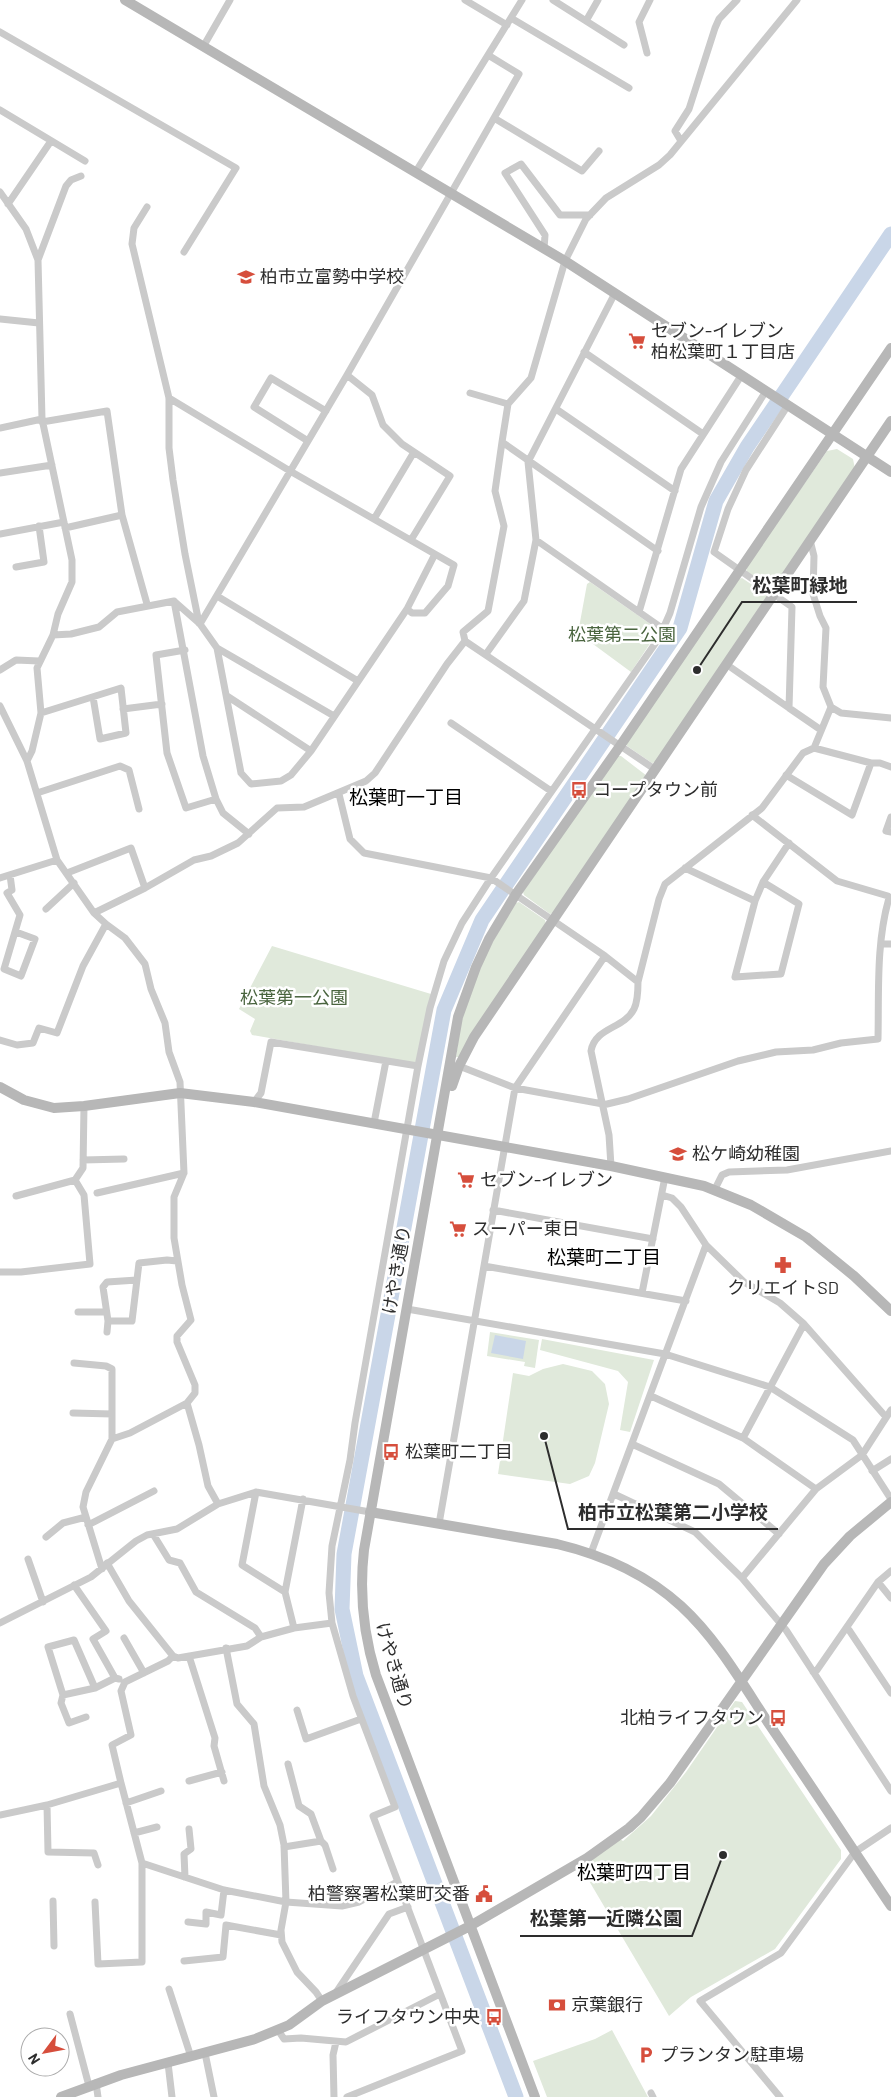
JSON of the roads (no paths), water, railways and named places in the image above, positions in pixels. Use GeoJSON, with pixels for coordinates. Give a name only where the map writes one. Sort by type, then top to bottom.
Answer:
{"type":"FeatureCollection","features":[{"type":"Feature","properties":{"kind":"street"},"geometry":{"type":"LineString","coordinates":[[125,0],[565,261],[741,376],[867,456],[889,467]]}},
{"type":"Feature","properties":{"kind":"street"},"geometry":{"type":"LineString","coordinates":[[203,46],[230,0]]}},
{"type":"Feature","properties":{"kind":"street"},"geometry":{"type":"LineString","coordinates":[[465,0],[507,25]]}},
{"type":"Feature","properties":{"kind":"street"},"geometry":{"type":"LineString","coordinates":[[415,173],[522,0]]}},
{"type":"Feature","properties":{"kind":"street"},"geometry":{"type":"LineString","coordinates":[[553,0],[624,45]]}},
{"type":"Feature","properties":{"kind":"street"},"geometry":{"type":"LineString","coordinates":[[586,21],[598,0]]}},
{"type":"Feature","properties":{"kind":"street"},"geometry":{"type":"LineString","coordinates":[[647,53],[639,22],[650,0]]}},
{"type":"Feature","properties":{"kind":"street"},"geometry":{"type":"LineString","coordinates":[[681,141],[675,131],[689,109],[699,72],[708,54],[715,28],[719,19],[737,0]]}},
{"type":"Feature","properties":{"kind":"street"},"geometry":{"type":"LineString","coordinates":[[656,770],[465,640],[463,632],[488,611],[504,526],[495,491],[508,404],[531,378],[565,261],[590,215],[606,198],[659,165],[797,0]]}},
{"type":"Feature","properties":{"kind":"street"},"geometry":{"type":"LineString","coordinates":[[511,18],[629,88]]}},
{"type":"Feature","properties":{"kind":"street"},"geometry":{"type":"LineString","coordinates":[[0,32],[236,168],[184,252]]}},
{"type":"Feature","properties":{"kind":"street"},"geometry":{"type":"LineString","coordinates":[[200,623],[347,375],[519,74],[488,54]]}},
{"type":"Feature","properties":{"kind":"street"},"geometry":{"type":"LineString","coordinates":[[0,110],[85,162]]}},
{"type":"Feature","properties":{"kind":"street"},"geometry":{"type":"LineString","coordinates":[[494,118],[582,171],[599,151]]}},
{"type":"Feature","properties":{"kind":"street"},"geometry":{"type":"LineString","coordinates":[[8,204],[50,141]]}},
{"type":"Feature","properties":{"kind":"street"},"geometry":{"type":"LineString","coordinates":[[544,249],[545,235],[505,173],[521,164],[560,215],[590,215]]}},
{"type":"Feature","properties":{"kind":"street"},"geometry":{"type":"LineString","coordinates":[[38,260],[66,186],[71,180],[81,176]]}},
{"type":"Feature","properties":{"kind":"street"},"geometry":{"type":"LineString","coordinates":[[0,192],[26,229],[38,260],[42,420],[72,560],[72,582],[58,614],[53,635],[39,661],[36,676],[41,713],[32,751],[27,761]]}},
{"type":"Feature","properties":{"kind":"street"},"geometry":{"type":"LineString","coordinates":[[147,206],[134,228],[132,244],[169,398],[169,448],[173,480],[185,554],[200,623]]}},
{"type":"Feature","properties":{"kind":"street"},"geometry":{"type":"LineString","coordinates":[[486,654],[524,601],[536,540],[528,462],[615,293]]}},
{"type":"Feature","properties":{"kind":"street"},"geometry":{"type":"LineString","coordinates":[[0,319],[39,323]]}},
{"type":"Feature","properties":{"kind":"street"},"geometry":{"type":"LineString","coordinates":[[438,1135],[458,1017],[470,982],[512,892],[740,570],[891,348]]}},
{"type":"Feature","properties":{"kind":"street"},"geometry":{"type":"LineString","coordinates":[[584,352],[703,434]]}},
{"type":"Feature","properties":{"kind":"street"},"geometry":{"type":"LineString","coordinates":[[347,375],[372,395],[383,425],[402,444],[450,476],[411,540]]}},
{"type":"Feature","properties":{"kind":"street"},"geometry":{"type":"LineString","coordinates":[[639,612],[681,470],[741,376]]}},
{"type":"Feature","properties":{"kind":"street"},"geometry":{"type":"LineString","coordinates":[[308,441],[254,408],[272,378],[326,411]]}},
{"type":"Feature","properties":{"kind":"street"},"geometry":{"type":"LineString","coordinates":[[470,393],[508,404]]}},
{"type":"Feature","properties":{"kind":"street"},"geometry":{"type":"LineString","coordinates":[[347,2097],[462,2051],[373,1816],[395,1807],[353,1696],[332,1623],[330,1569],[332,1546],[343,1507],[409,1130],[418,1066],[430,1008],[444,962],[462,922],[551,791],[597,730],[659,638],[670,613],[700,507],[720,462],[769,393]]}},
{"type":"Feature","properties":{"kind":"street"},"geometry":{"type":"LineString","coordinates":[[169,398],[454,566],[448,586],[425,614],[412,613],[407,609]]}},
{"type":"Feature","properties":{"kind":"street"},"geometry":{"type":"LineString","coordinates":[[786,404],[746,470],[728,509],[714,552],[792,607],[789,708]]}},
{"type":"Feature","properties":{"kind":"street"},"geometry":{"type":"LineString","coordinates":[[556,409],[675,491]]}},
{"type":"Feature","properties":{"kind":"street"},"geometry":{"type":"LineString","coordinates":[[0,428],[107,411],[122,515],[148,604]]}},
{"type":"Feature","properties":{"kind":"street"},"geometry":{"type":"LineString","coordinates":[[438,1135],[459,1066],[474,1037],[891,421]]}},
{"type":"Feature","properties":{"kind":"street"},"geometry":{"type":"LineString","coordinates":[[502,442],[528,462],[658,551]]}},
{"type":"Feature","properties":{"kind":"street"},"geometry":{"type":"LineString","coordinates":[[374,519],[414,452]]}},
{"type":"Feature","properties":{"kind":"street"},"geometry":{"type":"LineString","coordinates":[[0,473],[52,465]]}},
{"type":"Feature","properties":{"kind":"street"},"geometry":{"type":"LineString","coordinates":[[0,534],[39,526],[64,525],[122,515]]}},
{"type":"Feature","properties":{"kind":"street"},"geometry":{"type":"LineString","coordinates":[[16,567],[44,562],[39,526]]}},
{"type":"Feature","properties":{"kind":"street"},"geometry":{"type":"LineString","coordinates":[[536,540],[662,628]]}},
{"type":"Feature","properties":{"kind":"street"},"geometry":{"type":"LineString","coordinates":[[810,540],[814,556],[813,594],[826,628],[823,687],[830,707],[814,748]]}},
{"type":"Feature","properties":{"kind":"street"},"geometry":{"type":"LineString","coordinates":[[53,635],[71,634],[99,627],[117,612],[148,604],[174,601],[200,623],[217,648],[241,773],[251,784],[281,781],[291,775],[311,751],[407,609],[435,554]]}},
{"type":"Feature","properties":{"kind":"street"},"geometry":{"type":"LineString","coordinates":[[217,596],[358,681]]}},
{"type":"Feature","properties":{"kind":"street"},"geometry":{"type":"LineString","coordinates":[[174,601],[185,650],[203,756],[216,799],[223,813],[249,834]]}},
{"type":"Feature","properties":{"kind":"street"},"geometry":{"type":"LineString","coordinates":[[94,913],[145,888],[194,860],[211,856],[238,843],[277,808],[304,806],[339,794],[366,781],[465,640]]}},
{"type":"Feature","properties":{"kind":"street"},"geometry":{"type":"LineString","coordinates":[[217,648],[334,716]]}},
{"type":"Feature","properties":{"kind":"street"},"geometry":{"type":"LineString","coordinates":[[185,650],[156,655],[167,754],[186,808],[216,799]]}},
{"type":"Feature","properties":{"kind":"street"},"geometry":{"type":"LineString","coordinates":[[0,670],[16,660],[39,661]]}},
{"type":"Feature","properties":{"kind":"street"},"geometry":{"type":"LineString","coordinates":[[726,664],[821,730]]}},
{"type":"Feature","properties":{"kind":"street"},"geometry":{"type":"LineString","coordinates":[[41,713],[121,688],[126,733],[100,738],[93,697]]}},
{"type":"Feature","properties":{"kind":"street"},"geometry":{"type":"LineString","coordinates":[[226,696],[311,751]]}},
{"type":"Feature","properties":{"kind":"street"},"geometry":{"type":"LineString","coordinates":[[123,709],[162,704]]}},
{"type":"Feature","properties":{"kind":"street"},"geometry":{"type":"LineString","coordinates":[[0,706],[27,761],[57,860],[94,913],[125,938],[144,964],[166,1030],[169,1052],[180,1082],[184,1173],[174,1197],[174,1238],[177,1261],[191,1320],[177,1336],[177,1342],[196,1385],[195,1393],[187,1403],[130,1433],[112,1439]]}},
{"type":"Feature","properties":{"kind":"street"},"geometry":{"type":"LineString","coordinates":[[830,707],[841,713],[891,718]]}},
{"type":"Feature","properties":{"kind":"street"},"geometry":{"type":"LineString","coordinates":[[451,723],[551,791]]}},
{"type":"Feature","properties":{"kind":"street"},"geometry":{"type":"LineString","coordinates":[[611,1166],[609,1135],[590,1051],[592,1041],[625,1019],[634,1010],[638,995],[638,982],[658,899],[665,884],[762,808],[804,753],[814,748],[891,767]]}},
{"type":"Feature","properties":{"kind":"street"},"geometry":{"type":"LineString","coordinates":[[786,775],[852,815],[871,763]]}},
{"type":"Feature","properties":{"kind":"street"},"geometry":{"type":"LineString","coordinates":[[37,793],[120,766],[129,770],[139,809]]}},
{"type":"Feature","properties":{"kind":"street"},"geometry":{"type":"LineString","coordinates":[[339,794],[350,840],[364,853],[493,879],[605,956],[638,982]]}},
{"type":"Feature","properties":{"kind":"street"},"geometry":{"type":"LineString","coordinates":[[459,1066],[515,1088],[603,1105],[628,1099],[738,1060],[776,1052],[813,1050],[841,1043],[878,1039],[878,979],[890,899],[888,896],[837,880],[752,815]]}},
{"type":"Feature","properties":{"kind":"street"},"geometry":{"type":"LineString","coordinates":[[891,817],[886,831],[891,832]]}},
{"type":"Feature","properties":{"kind":"street"},"geometry":{"type":"LineString","coordinates":[[763,882],[799,904],[781,974],[735,977],[755,902],[763,882],[789,843]]}},
{"type":"Feature","properties":{"kind":"street"},"geometry":{"type":"LineString","coordinates":[[67,872],[131,848],[145,888]]}},
{"type":"Feature","properties":{"kind":"street"},"geometry":{"type":"LineString","coordinates":[[0,878],[57,860]]}},
{"type":"Feature","properties":{"kind":"street"},"geometry":{"type":"LineString","coordinates":[[685,868],[755,902]]}},
{"type":"Feature","properties":{"kind":"street"},"geometry":{"type":"LineString","coordinates":[[10,875],[12,890],[7,893],[20,916],[4,969],[21,976],[35,939],[16,932]]}},
{"type":"Feature","properties":{"kind":"street"},"geometry":{"type":"LineString","coordinates":[[46,909],[74,883]]}},
{"type":"Feature","properties":{"kind":"street"},"geometry":{"type":"LineString","coordinates":[[0,1040],[17,1045],[33,1042],[39,1028],[57,1033],[83,966],[106,924]]}},
{"type":"Feature","properties":{"kind":"street"},"geometry":{"type":"LineString","coordinates":[[882,944],[891,944]]}},
{"type":"Feature","properties":{"kind":"street"},"geometry":{"type":"LineString","coordinates":[[438,1524],[515,1088],[605,956]]}},
{"type":"Feature","properties":{"kind":"street"},"geometry":{"type":"LineString","coordinates":[[254,1102],[261,1093],[271,1042],[418,1066]]}},
{"type":"Feature","properties":{"kind":"street"},"geometry":{"type":"LineString","coordinates":[[374,1123],[386,1061]]}},
{"type":"Feature","properties":{"kind":"street"},"geometry":{"type":"LineString","coordinates":[[0,1087],[24,1100],[46,1106],[65,1108],[180,1093],[254,1102],[611,1166],[715,1189],[758,1208],[806,1237],[854,1276],[891,1311]]}},
{"type":"Feature","properties":{"kind":"street"},"geometry":{"type":"LineString","coordinates":[[16,1196],[75,1180],[82,1168],[83,1160],[84,1106]]}},
{"type":"Feature","properties":{"kind":"street","name":"けやき通り"},"geometry":{"type":"LineString","coordinates":[[438,1135],[407,1309],[366,1511],[361,1590],[365,1636],[370,1655],[535,2097]]}},
{"type":"Feature","properties":{"kind":"street"},"geometry":{"type":"LineString","coordinates":[[715,1189],[722,1175],[729,1172],[787,1170],[891,1151]]}},
{"type":"Feature","properties":{"kind":"street"},"geometry":{"type":"LineString","coordinates":[[83,1160],[124,1159]]}},
{"type":"Feature","properties":{"kind":"street"},"geometry":{"type":"LineString","coordinates":[[97,1192],[184,1173]]}},
{"type":"Feature","properties":{"kind":"street"},"geometry":{"type":"LineString","coordinates":[[642,1293],[665,1177]]}},
{"type":"Feature","properties":{"kind":"street"},"geometry":{"type":"LineString","coordinates":[[0,1272],[21,1272],[90,1264],[84,1195],[75,1180]]}},
{"type":"Feature","properties":{"kind":"street"},"geometry":{"type":"LineString","coordinates":[[662,1195],[672,1198],[681,1207],[706,1245],[744,1282],[780,1303],[804,1324],[886,1417]]}},
{"type":"Feature","properties":{"kind":"street"},"geometry":{"type":"LineString","coordinates":[[492,1210],[653,1239]]}},
{"type":"Feature","properties":{"kind":"street"},"geometry":{"type":"LineString","coordinates":[[591,1553],[706,1245]]}},
{"type":"Feature","properties":{"kind":"street"},"geometry":{"type":"LineString","coordinates":[[108,1321],[132,1321],[139,1263],[177,1261]]}},
{"type":"Feature","properties":{"kind":"street"},"geometry":{"type":"LineString","coordinates":[[484,1266],[686,1301]]}},
{"type":"Feature","properties":{"kind":"street"},"geometry":{"type":"LineString","coordinates":[[106,1332],[108,1321],[103,1287],[107,1282],[137,1280]]}},
{"type":"Feature","properties":{"kind":"street"},"geometry":{"type":"LineString","coordinates":[[61,2097],[92,2084],[255,2039],[278,2030],[306,2014],[322,2001],[470,1926],[604,1847],[641,1818],[670,1783],[837,1548],[891,1501],[853,1440],[770,1387],[666,1354],[407,1309]]}},
{"type":"Feature","properties":{"kind":"street"},"geometry":{"type":"LineString","coordinates":[[78,1312],[106,1312]]}},
{"type":"Feature","properties":{"kind":"street"},"geometry":{"type":"LineString","coordinates":[[743,1438],[804,1324]]}},
{"type":"Feature","properties":{"kind":"street"},"geometry":{"type":"LineString","coordinates":[[74,1363],[106,1366],[112,1369],[112,1439],[86,1492],[83,1507],[88,1525],[105,1566],[129,1601],[173,1656]]}},
{"type":"Feature","properties":{"kind":"street"},"geometry":{"type":"LineString","coordinates":[[651,1396],[743,1438],[816,1489]]}},
{"type":"Feature","properties":{"kind":"street"},"geometry":{"type":"LineString","coordinates":[[187,1403],[208,1486],[218,1504]]}},
{"type":"Feature","properties":{"kind":"street"},"geometry":{"type":"LineString","coordinates":[[742,1578],[816,1489],[862,1455],[891,1410]]}},
{"type":"Feature","properties":{"kind":"street"},"geometry":{"type":"LineString","coordinates":[[73,1413],[112,1414]]}},
{"type":"Feature","properties":{"kind":"street"},"geometry":{"type":"LineString","coordinates":[[632,1444],[719,1484],[779,1534]]}},
{"type":"Feature","properties":{"kind":"street"},"geometry":{"type":"LineString","coordinates":[[872,1471],[891,1459]]}},
{"type":"Feature","properties":{"kind":"street"},"geometry":{"type":"LineString","coordinates":[[88,1525],[154,1490]]}},
{"type":"Feature","properties":{"kind":"street"},"geometry":{"type":"LineString","coordinates":[[256,1492],[242,1565],[285,1592]]}},
{"type":"Feature","properties":{"kind":"street"},"geometry":{"type":"LineString","coordinates":[[0,1623],[74,1585],[105,1566],[136,1541],[153,1534],[177,1529],[218,1504],[256,1492],[557,1544],[591,1553],[620,1565],[645,1579],[680,1606],[712,1641],[741,1681],[891,1906]]}},
{"type":"Feature","properties":{"kind":"street"},"geometry":{"type":"LineString","coordinates":[[614,1494],[695,1532],[742,1578],[781,1625],[891,1790]]}},
{"type":"Feature","properties":{"kind":"street"},"geometry":{"type":"LineString","coordinates":[[294,1628],[285,1592],[303,1500]]}},
{"type":"Feature","properties":{"kind":"street"},"geometry":{"type":"LineString","coordinates":[[46,1537],[63,1523],[86,1517]]}},
{"type":"Feature","properties":{"kind":"street"},"geometry":{"type":"LineString","coordinates":[[153,1534],[169,1560],[180,1563],[196,1592],[255,1628],[261,1637]]}},
{"type":"Feature","properties":{"kind":"street"},"geometry":{"type":"LineString","coordinates":[[28,1559],[43,1602]]}},
{"type":"Feature","properties":{"kind":"street"},"geometry":{"type":"LineString","coordinates":[[813,1672],[846,1629],[878,1582],[891,1570]]}},
{"type":"Feature","properties":{"kind":"street"},"geometry":{"type":"LineString","coordinates":[[878,1582],[891,1598]]}},
{"type":"Feature","properties":{"kind":"street"},"geometry":{"type":"LineString","coordinates":[[74,1585],[106,1631],[93,1640],[116,1678],[125,1682]]}},
{"type":"Feature","properties":{"kind":"street"},"geometry":{"type":"LineString","coordinates":[[95,1902],[98,1964],[142,1962],[142,1863],[112,1745],[131,1736],[121,1692],[125,1682],[168,1661],[173,1656],[189,1656],[226,1648],[247,1646],[261,1637],[294,1628],[332,1623]]}},
{"type":"Feature","properties":{"kind":"street"},"geometry":{"type":"LineString","coordinates":[[846,1629],[849,1630],[891,1693]]}},
{"type":"Feature","properties":{"kind":"street"},"geometry":{"type":"LineString","coordinates":[[124,1638],[144,1673]]}},
{"type":"Feature","properties":{"kind":"street"},"geometry":{"type":"LineString","coordinates":[[86,1717],[69,1723],[61,1703],[63,1695],[48,1647],[74,1640],[95,1688]]}},
{"type":"Feature","properties":{"kind":"street"},"geometry":{"type":"LineString","coordinates":[[226,1648],[238,1704],[254,1724],[264,1786],[280,1825],[284,1847],[286,1902],[282,1942],[290,1960],[303,1980],[316,1992],[322,2001]]}},
{"type":"Feature","properties":{"kind":"street"},"geometry":{"type":"LineString","coordinates":[[189,1656],[214,1738],[214,1746],[224,1781]]}},
{"type":"Feature","properties":{"kind":"street"},"geometry":{"type":"LineString","coordinates":[[63,1695],[95,1688],[116,1678]]}},
{"type":"Feature","properties":{"kind":"street"},"geometry":{"type":"LineString","coordinates":[[297,1710],[306,1739],[362,1719]]}},
{"type":"Feature","properties":{"kind":"street"},"geometry":{"type":"LineString","coordinates":[[288,1764],[299,1806],[311,1814],[333,1869]]}},
{"type":"Feature","properties":{"kind":"street"},"geometry":{"type":"LineString","coordinates":[[189,1781],[222,1772]]}},
{"type":"Feature","properties":{"kind":"street"},"geometry":{"type":"LineString","coordinates":[[0,1815],[47,1805],[121,1783]]}},
{"type":"Feature","properties":{"kind":"street"},"geometry":{"type":"LineString","coordinates":[[126,1803],[162,1791]]}},
{"type":"Feature","properties":{"kind":"street"},"geometry":{"type":"LineString","coordinates":[[47,1805],[48,1852],[94,1853],[98,1865]]}},
{"type":"Feature","properties":{"kind":"street"},"geometry":{"type":"LineString","coordinates":[[134,1833],[157,1827]]}},
{"type":"Feature","properties":{"kind":"street"},"geometry":{"type":"LineString","coordinates":[[780,2097],[700,2002],[781,1954],[855,1852],[891,1828]]}},
{"type":"Feature","properties":{"kind":"street"},"geometry":{"type":"LineString","coordinates":[[185,1877],[184,1854],[191,1849],[189,1829]]}},
{"type":"Feature","properties":{"kind":"street"},"geometry":{"type":"LineString","coordinates":[[284,1847],[321,1841]]}},
{"type":"Feature","properties":{"kind":"street"},"geometry":{"type":"LineString","coordinates":[[142,1863],[224,1890],[286,1902],[342,1906],[359,1902],[397,1882]]}},
{"type":"Feature","properties":{"kind":"street"},"geometry":{"type":"LineString","coordinates":[[188,1922],[206,1924],[206,1912],[221,1915],[224,1890]]}},
{"type":"Feature","properties":{"kind":"street"},"geometry":{"type":"LineString","coordinates":[[53,1901],[54,1946]]}},
{"type":"Feature","properties":{"kind":"street"},"geometry":{"type":"LineString","coordinates":[[335,1994],[389,1914],[408,1907]]}},
{"type":"Feature","properties":{"kind":"street"},"geometry":{"type":"LineString","coordinates":[[184,1961],[222,1957],[226,1925],[282,1934]]}},
{"type":"Feature","properties":{"kind":"street"},"geometry":{"type":"LineString","coordinates":[[169,1990],[190,2057]]}},
{"type":"Feature","properties":{"kind":"street"},"geometry":{"type":"LineString","coordinates":[[278,2030],[284,2039],[301,2038],[346,2042],[440,1994]]}},
{"type":"Feature","properties":{"kind":"street"},"geometry":{"type":"LineString","coordinates":[[70,2014],[92,2084],[98,2097]]}},
{"type":"Feature","properties":{"kind":"street"},"geometry":{"type":"LineString","coordinates":[[334,2097],[333,2055],[336,2042]]}},
{"type":"Feature","properties":{"kind":"street"},"geometry":{"type":"LineString","coordinates":[[205,2053],[214,2097]]}},
{"type":"Feature","properties":{"kind":"street"},"geometry":{"type":"LineString","coordinates":[[168,2063],[172,2097]]}},
{"type":"Feature","properties":{"kind":"water"},"geometry":{"type":"Polygon","coordinates":[[[495,1335],[526,1341],[523,1359],[491,1353],[495,1335]]]}},
{"type":"Feature","properties":{"kind":"waterway"},"geometry":{"type":"LineString","coordinates":[[516,2097],[356,1676],[342,1609],[344,1554],[444,1010],[482,920],[680,628],[716,501],[747,447],[891,234]]}},
{"type":"Feature","properties":{"kind":"place","name":"柏市立富勢中学校"},"geometry":{"type":"Point","coordinates":[246,277]}},
{"type":"Feature","properties":{"kind":"place","name":"セブン-イレブン 柏松葉町１丁目店"},"geometry":{"type":"Point","coordinates":[637,341]}},
{"type":"Feature","properties":{"kind":"place","name":"松葉町緑地"},"geometry":{"type":"Point","coordinates":[697,670]}},
{"type":"Feature","properties":{"kind":"place","name":"コープタウン前"},"geometry":{"type":"Point","coordinates":[579,790]}},
{"type":"Feature","properties":{"kind":"place","name":"松ケ崎幼稚園"},"geometry":{"type":"Point","coordinates":[678,1154]}},
{"type":"Feature","properties":{"kind":"place","name":"セブン-イレブン"},"geometry":{"type":"Point","coordinates":[466,1180]}},
{"type":"Feature","properties":{"kind":"place","name":"スーパー東日"},"geometry":{"type":"Point","coordinates":[458,1229]}},
{"type":"Feature","properties":{"kind":"place","name":"クリエイトSD"},"geometry":{"type":"Point","coordinates":[783,1265]}},
{"type":"Feature","properties":{"kind":"place","name":"柏市立松葉第二小学校"},"geometry":{"type":"Point","coordinates":[544,1436]}},
{"type":"Feature","properties":{"kind":"place","name":"松葉町二丁目"},"geometry":{"type":"Point","coordinates":[391,1452]}},
{"type":"Feature","properties":{"kind":"place","name":"北柏ライフタウン"},"geometry":{"type":"Point","coordinates":[778,1718]}},
{"type":"Feature","properties":{"kind":"place","name":"松葉第一近隣公園"},"geometry":{"type":"Point","coordinates":[723,1855]}},
{"type":"Feature","properties":{"kind":"place","name":"柏警察署松葉町交番"},"geometry":{"type":"Point","coordinates":[484,1894]}},
{"type":"Feature","properties":{"kind":"place","name":"京葉銀行"},"geometry":{"type":"Point","coordinates":[557,2005]}},
{"type":"Feature","properties":{"kind":"place","name":"ライフタウン中央"},"geometry":{"type":"Point","coordinates":[494,2017]}},
{"type":"Feature","properties":{"kind":"place","name":"プランタン駐車場"},"geometry":{"type":"Point","coordinates":[646,2055]}},
{"type":"Feature","properties":{"kind":"district","name":"松葉町一丁目"},"geometry":{"type":"Point","coordinates":[406,797]}},
{"type":"Feature","properties":{"kind":"district","name":"松葉町二丁目"},"geometry":{"type":"Point","coordinates":[604,1257]}},
{"type":"Feature","properties":{"kind":"district","name":"松葉町四丁目"},"geometry":{"type":"Point","coordinates":[634,1872]}},
{"type":"Feature","properties":{"kind":"park label","name":"松葉第二公園"},"geometry":{"type":"Point","coordinates":[622,635]}},
{"type":"Feature","properties":{"kind":"park label","name":"松葉第一公園"},"geometry":{"type":"Point","coordinates":[294,998]}}]}
